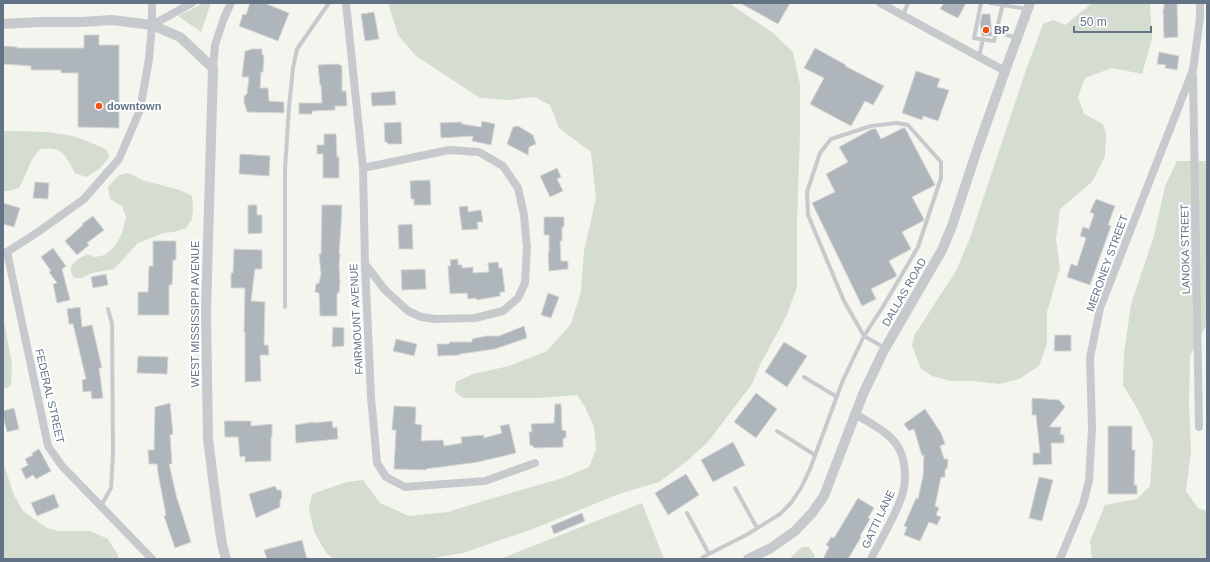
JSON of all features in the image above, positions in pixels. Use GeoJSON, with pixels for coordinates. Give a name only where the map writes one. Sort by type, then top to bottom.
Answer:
{"type":"FeatureCollection","features":[{"type":"Feature","properties":{"kind":"street"},"geometry":{"type":"LineString","coordinates":[[5,251],[38,232],[84,200],[120,159],[140,110],[149,58],[152,3]]}},
{"type":"Feature","properties":{"kind":"street"},"geometry":{"type":"LineString","coordinates":[[152,25],[192,3]]}},
{"type":"Feature","properties":{"kind":"street","name":"WEST MISSISSIPPI AVENUE"},"geometry":{"type":"LineString","coordinates":[[226,559],[216,510],[208,439],[206,312],[213,68],[215,45],[224,18],[231,3]]}},
{"type":"Feature","properties":{"kind":"street","name":"FAIRMOUNT AVENUE"},"geometry":{"type":"LineString","coordinates":[[346,3],[363,168],[365,264],[371,397],[377,463],[386,478],[405,487],[485,481],[536,463]]}},
{"type":"Feature","properties":{"kind":"street"},"geometry":{"type":"LineString","coordinates":[[880,3],[1005,71]]}},
{"type":"Feature","properties":{"kind":"street","name":"MERONEY STREET"},"geometry":{"type":"LineString","coordinates":[[1060,559],[1083,504],[1089,481],[1092,430],[1090,358],[1100,308],[1193,70],[1200,18],[1200,3]]}},
{"type":"Feature","properties":{"kind":"street","name":"DALLAS ROAD"},"geometry":{"type":"LineString","coordinates":[[748,559],[772,548],[796,531],[812,513],[824,496],[863,394],[885,348],[944,244],[952,226],[976,153],[1029,6]]}},
{"type":"Feature","properties":{"kind":"street"},"geometry":{"type":"LineString","coordinates":[[3,24],[112,20],[152,25],[180,37],[213,68]]}},
{"type":"Feature","properties":{"kind":"street","name":"LANOKA STREET"},"geometry":{"type":"LineString","coordinates":[[1193,70],[1199,427]]}},
{"type":"Feature","properties":{"kind":"street"},"geometry":{"type":"LineString","coordinates":[[363,168],[449,150],[479,152],[503,166],[518,188],[524,215],[527,248],[525,283],[518,298],[503,311],[475,318],[436,319],[421,317],[408,311],[385,290],[365,264]]}},
{"type":"Feature","properties":{"kind":"street","name":"FEDERAL STREET"},"geometry":{"type":"LineString","coordinates":[[5,251],[48,446],[62,466],[152,559]]}},
{"type":"Feature","properties":{"kind":"street","name":"GATTI LANE"},"geometry":{"type":"LineString","coordinates":[[855,414],[885,433],[897,445],[903,458],[905,475],[904,488],[900,501],[871,559]]}},
{"type":"Feature","properties":{"kind":"lane"},"geometry":{"type":"LineString","coordinates":[[286,307],[285,169],[293,68],[297,49],[329,3]]}},
{"type":"Feature","properties":{"kind":"lane"},"geometry":{"type":"LineString","coordinates":[[902,15],[908,3]]}},
{"type":"Feature","properties":{"kind":"lane"},"geometry":{"type":"LineString","coordinates":[[981,3],[979,24],[974,38],[994,41],[1002,4]]}},
{"type":"Feature","properties":{"kind":"lane"},"geometry":{"type":"LineString","coordinates":[[990,3],[1029,6]]}},
{"type":"Feature","properties":{"kind":"lane"},"geometry":{"type":"LineString","coordinates":[[991,24],[998,24]]}},
{"type":"Feature","properties":{"kind":"lane"},"geometry":{"type":"LineString","coordinates":[[996,32],[1017,38]]}},
{"type":"Feature","properties":{"kind":"lane"},"geometry":{"type":"LineString","coordinates":[[979,57],[983,39]]}},
{"type":"Feature","properties":{"kind":"lane"},"geometry":{"type":"LineString","coordinates":[[702,559],[708,554],[780,514],[791,504],[801,488],[843,380],[864,336],[918,247],[941,178],[941,162],[908,125],[897,123],[871,126],[831,139],[820,154],[807,192],[808,215],[844,301],[864,336],[885,348]]}},
{"type":"Feature","properties":{"kind":"lane"},"geometry":{"type":"LineString","coordinates":[[101,506],[111,488],[113,454],[112,324],[108,309]]}},
{"type":"Feature","properties":{"kind":"lane"},"geometry":{"type":"LineString","coordinates":[[804,377],[837,397]]}},
{"type":"Feature","properties":{"kind":"lane"},"geometry":{"type":"LineString","coordinates":[[777,431],[815,455]]}},
{"type":"Feature","properties":{"kind":"lane"},"geometry":{"type":"LineString","coordinates":[[735,488],[757,528]]}},
{"type":"Feature","properties":{"kind":"lane"},"geometry":{"type":"LineString","coordinates":[[686,512],[708,554]]}},
{"type":"Feature","properties":{"kind":"shaded area"},"geometry":{"type":"Polygon","coordinates":[[[204,3],[211,3],[201,32],[178,16],[204,3]]]}},
{"type":"Feature","properties":{"kind":"shaded area"},"geometry":{"type":"Polygon","coordinates":[[[388,3],[729,3],[773,33],[793,52],[800,84],[797,287],[787,315],[761,363],[752,384],[708,442],[687,461],[659,482],[619,494],[530,530],[463,553],[428,559],[334,559],[327,554],[314,532],[309,509],[312,494],[347,482],[363,480],[380,503],[409,516],[448,512],[563,478],[589,467],[596,449],[594,427],[585,407],[577,395],[540,398],[463,398],[455,392],[456,382],[473,374],[509,366],[547,351],[571,324],[581,291],[584,251],[596,198],[591,152],[559,128],[550,105],[535,97],[509,100],[480,98],[416,56],[398,35],[388,3]]]}},
{"type":"Feature","properties":{"kind":"shaded area"},"geometry":{"type":"Polygon","coordinates":[[[1092,3],[1150,3],[1152,39],[1142,74],[1112,68],[1085,78],[1078,97],[1084,114],[1103,124],[1106,134],[1105,156],[1092,182],[1060,209],[1056,240],[1060,268],[1047,312],[1047,344],[1039,366],[1019,379],[999,384],[974,381],[950,381],[932,376],[921,369],[912,345],[915,334],[956,271],[970,238],[1026,70],[1043,24],[1053,20],[1065,25],[1092,3]]]}},
{"type":"Feature","properties":{"kind":"shaded area"},"geometry":{"type":"Polygon","coordinates":[[[3,131],[40,132],[69,135],[85,140],[107,150],[109,158],[99,169],[86,177],[75,173],[65,156],[58,150],[47,148],[40,149],[32,160],[19,188],[3,191],[3,131]]]}},
{"type":"Feature","properties":{"kind":"shaded area"},"geometry":{"type":"Polygon","coordinates":[[[1177,161],[1207,162],[1207,324],[1190,356],[1189,402],[1191,451],[1186,491],[1198,508],[1207,511],[1207,559],[1092,559],[1090,541],[1105,505],[1137,499],[1150,486],[1153,441],[1138,410],[1123,385],[1124,354],[1131,304],[1154,236],[1165,186],[1177,161]]]}},
{"type":"Feature","properties":{"kind":"shaded area"},"geometry":{"type":"Polygon","coordinates":[[[128,173],[142,180],[180,190],[192,196],[192,219],[186,228],[174,232],[164,233],[138,243],[114,269],[92,273],[82,278],[74,278],[71,270],[73,263],[87,254],[95,257],[105,255],[115,246],[122,233],[126,217],[122,206],[110,199],[108,187],[119,175],[128,173]]]}},
{"type":"Feature","properties":{"kind":"shaded area"},"geometry":{"type":"Polygon","coordinates":[[[3,316],[12,364],[11,386],[3,389],[3,316]]]}},
{"type":"Feature","properties":{"kind":"shaded area"},"geometry":{"type":"Polygon","coordinates":[[[3,462],[14,495],[23,511],[47,528],[58,531],[90,531],[108,539],[118,555],[118,559],[3,559],[3,462]]]}},
{"type":"Feature","properties":{"kind":"shaded area"},"geometry":{"type":"Polygon","coordinates":[[[642,503],[664,559],[500,559],[642,503]]]}},
{"type":"Feature","properties":{"kind":"shaded area"},"geometry":{"type":"Polygon","coordinates":[[[802,547],[809,547],[815,556],[813,559],[789,559],[802,547]]]}},
{"type":"Feature","properties":{"kind":"building"},"geometry":{"type":"Polygon","coordinates":[[[250,3],[264,3],[289,13],[278,41],[239,26],[243,14],[246,15],[250,3]]]}},
{"type":"Feature","properties":{"kind":"building"},"geometry":{"type":"Polygon","coordinates":[[[740,3],[790,3],[778,24],[740,3]]]}},
{"type":"Feature","properties":{"kind":"building"},"geometry":{"type":"Polygon","coordinates":[[[944,3],[966,3],[958,18],[940,9],[944,3]]]}},
{"type":"Feature","properties":{"kind":"building"},"geometry":{"type":"Polygon","coordinates":[[[1164,3],[1177,3],[1178,37],[1164,38],[1164,3]]]}},
{"type":"Feature","properties":{"kind":"building"},"geometry":{"type":"Polygon","coordinates":[[[374,12],[379,39],[365,41],[361,14],[374,12]]]}},
{"type":"Feature","properties":{"kind":"building","name":"BP"},"geometry":{"type":"Polygon","coordinates":[[[982,14],[990,14],[992,36],[982,36],[980,24],[982,14]]]}},
{"type":"Feature","properties":{"kind":"building"},"geometry":{"type":"Polygon","coordinates":[[[84,35],[99,35],[99,45],[119,45],[119,128],[78,127],[78,73],[61,73],[61,70],[31,70],[31,66],[3,64],[3,46],[17,48],[84,48],[84,35]]]}},
{"type":"Feature","properties":{"kind":"building"},"geometry":{"type":"Polygon","coordinates":[[[815,48],[846,65],[845,66],[884,86],[873,105],[865,101],[851,126],[810,104],[824,78],[804,68],[815,48]]]}},
{"type":"Feature","properties":{"kind":"building"},"geometry":{"type":"Polygon","coordinates":[[[250,49],[262,49],[262,55],[264,55],[260,88],[268,88],[269,101],[284,102],[284,113],[247,112],[244,96],[247,94],[249,77],[242,77],[245,51],[250,49]]]}},
{"type":"Feature","properties":{"kind":"building"},"geometry":{"type":"Polygon","coordinates":[[[1159,52],[1179,56],[1177,70],[1165,68],[1166,65],[1157,64],[1159,52]]]}},
{"type":"Feature","properties":{"kind":"building"},"geometry":{"type":"Polygon","coordinates":[[[338,64],[342,66],[342,91],[346,91],[347,106],[335,106],[335,110],[312,111],[312,114],[299,114],[299,103],[322,103],[318,65],[338,64]]]}},
{"type":"Feature","properties":{"kind":"building"},"geometry":{"type":"Polygon","coordinates":[[[916,71],[940,79],[937,87],[949,90],[938,121],[923,116],[922,120],[902,113],[916,71]]]}},
{"type":"Feature","properties":{"kind":"building"},"geometry":{"type":"Polygon","coordinates":[[[395,91],[396,105],[372,106],[371,93],[395,91]]]}},
{"type":"Feature","properties":{"kind":"building"},"geometry":{"type":"Polygon","coordinates":[[[482,121],[495,124],[491,145],[472,141],[473,136],[441,138],[440,123],[461,122],[462,124],[481,127],[482,121]]]}},
{"type":"Feature","properties":{"kind":"building"},"geometry":{"type":"Polygon","coordinates":[[[401,122],[402,144],[388,144],[385,142],[384,123],[401,122]]]}},
{"type":"Feature","properties":{"kind":"building"},"geometry":{"type":"Polygon","coordinates":[[[518,126],[533,135],[536,144],[529,147],[528,155],[507,144],[513,127],[518,126]]]}},
{"type":"Feature","properties":{"kind":"building"},"geometry":{"type":"Polygon","coordinates":[[[905,128],[935,185],[912,197],[924,219],[923,221],[902,232],[911,249],[889,261],[897,276],[871,289],[876,299],[862,306],[812,203],[835,192],[826,174],[848,162],[839,147],[872,129],[876,129],[881,139],[905,128]]]}},
{"type":"Feature","properties":{"kind":"building"},"geometry":{"type":"Polygon","coordinates":[[[324,134],[336,134],[337,157],[339,157],[339,178],[323,178],[323,154],[317,154],[317,145],[324,145],[324,134]]]}},
{"type":"Feature","properties":{"kind":"building"},"geometry":{"type":"Polygon","coordinates":[[[240,154],[270,156],[269,176],[239,174],[240,154]]]}},
{"type":"Feature","properties":{"kind":"building"},"geometry":{"type":"Polygon","coordinates":[[[557,168],[561,177],[557,179],[563,191],[550,197],[540,176],[557,168]]]}},
{"type":"Feature","properties":{"kind":"building"},"geometry":{"type":"Polygon","coordinates":[[[430,180],[431,205],[414,205],[414,199],[411,199],[410,181],[430,180]]]}},
{"type":"Feature","properties":{"kind":"building"},"geometry":{"type":"Polygon","coordinates":[[[35,182],[49,183],[48,199],[33,198],[35,182]]]}},
{"type":"Feature","properties":{"kind":"building"},"geometry":{"type":"Polygon","coordinates":[[[1096,199],[1115,206],[1108,225],[1111,226],[1090,285],[1067,277],[1071,264],[1077,266],[1086,238],[1080,236],[1083,227],[1089,229],[1094,214],[1090,212],[1096,199]]]}},
{"type":"Feature","properties":{"kind":"building"},"geometry":{"type":"Polygon","coordinates":[[[3,203],[20,208],[14,227],[3,224],[3,203]]]}},
{"type":"Feature","properties":{"kind":"building"},"geometry":{"type":"Polygon","coordinates":[[[248,205],[257,205],[257,215],[262,215],[262,233],[248,234],[248,205]]]}},
{"type":"Feature","properties":{"kind":"building"},"geometry":{"type":"Polygon","coordinates":[[[322,205],[342,205],[339,254],[340,283],[339,293],[337,293],[337,316],[320,316],[319,293],[315,292],[316,284],[319,283],[321,274],[319,254],[321,254],[322,205]]]}},
{"type":"Feature","properties":{"kind":"building"},"geometry":{"type":"Polygon","coordinates":[[[468,206],[468,212],[481,210],[483,222],[477,222],[478,229],[462,230],[459,207],[468,206]]]}},
{"type":"Feature","properties":{"kind":"building"},"geometry":{"type":"Polygon","coordinates":[[[93,216],[104,230],[87,243],[89,245],[77,255],[65,241],[83,225],[82,224],[93,216]]]}},
{"type":"Feature","properties":{"kind":"building"},"geometry":{"type":"Polygon","coordinates":[[[544,217],[564,217],[562,241],[560,241],[561,261],[568,261],[568,269],[549,271],[549,235],[544,235],[544,217]]]}},
{"type":"Feature","properties":{"kind":"building"},"geometry":{"type":"Polygon","coordinates":[[[412,224],[413,249],[399,249],[398,225],[412,224]]]}},
{"type":"Feature","properties":{"kind":"building"},"geometry":{"type":"Polygon","coordinates":[[[153,241],[176,241],[176,260],[173,260],[172,285],[169,285],[169,315],[138,315],[138,292],[148,292],[149,266],[153,266],[153,241]]]}},
{"type":"Feature","properties":{"kind":"building"},"geometry":{"type":"Polygon","coordinates":[[[53,248],[66,266],[62,269],[70,300],[57,303],[53,284],[57,283],[41,257],[53,248]]]}},
{"type":"Feature","properties":{"kind":"building"},"geometry":{"type":"Polygon","coordinates":[[[234,249],[262,250],[262,269],[255,269],[251,301],[265,302],[264,345],[268,345],[269,355],[260,355],[261,381],[245,382],[245,288],[231,288],[234,249]]]}},
{"type":"Feature","properties":{"kind":"building"},"geometry":{"type":"Polygon","coordinates":[[[458,259],[458,265],[462,265],[462,268],[473,267],[473,273],[489,272],[488,263],[498,262],[499,268],[502,268],[505,292],[500,292],[500,296],[477,300],[476,298],[468,299],[467,293],[450,294],[448,266],[451,266],[450,260],[458,259]]]}},
{"type":"Feature","properties":{"kind":"building"},"geometry":{"type":"Polygon","coordinates":[[[425,269],[426,289],[402,290],[401,270],[425,269]]]}},
{"type":"Feature","properties":{"kind":"building"},"geometry":{"type":"Polygon","coordinates":[[[106,274],[108,285],[93,288],[91,277],[106,274]]]}},
{"type":"Feature","properties":{"kind":"building"},"geometry":{"type":"Polygon","coordinates":[[[548,293],[559,297],[551,318],[541,315],[548,293]]]}},
{"type":"Feature","properties":{"kind":"building"},"geometry":{"type":"Polygon","coordinates":[[[80,307],[82,327],[92,325],[102,368],[99,368],[103,398],[92,399],[91,391],[83,392],[82,380],[86,379],[73,324],[69,324],[67,309],[80,307]]]}},
{"type":"Feature","properties":{"kind":"building"},"geometry":{"type":"Polygon","coordinates":[[[524,326],[527,338],[495,349],[460,355],[438,356],[437,344],[449,344],[450,342],[472,342],[472,339],[486,336],[499,336],[524,326]]]}},
{"type":"Feature","properties":{"kind":"building"},"geometry":{"type":"Polygon","coordinates":[[[333,327],[344,328],[344,346],[332,347],[333,327]]]}},
{"type":"Feature","properties":{"kind":"building"},"geometry":{"type":"Polygon","coordinates":[[[1055,335],[1071,335],[1071,351],[1054,351],[1055,335]]]}},
{"type":"Feature","properties":{"kind":"building"},"geometry":{"type":"Polygon","coordinates":[[[396,339],[417,344],[414,356],[393,351],[396,339]]]}},
{"type":"Feature","properties":{"kind":"building"},"geometry":{"type":"Polygon","coordinates":[[[784,342],[807,356],[787,387],[765,372],[784,342]]]}},
{"type":"Feature","properties":{"kind":"building"},"geometry":{"type":"Polygon","coordinates":[[[138,356],[168,357],[167,374],[137,373],[138,356]]]}},
{"type":"Feature","properties":{"kind":"building"},"geometry":{"type":"Polygon","coordinates":[[[756,393],[777,409],[756,438],[734,422],[756,393]]]}},
{"type":"Feature","properties":{"kind":"building"},"geometry":{"type":"Polygon","coordinates":[[[1032,398],[1059,400],[1065,407],[1049,427],[1061,427],[1060,434],[1064,435],[1064,443],[1051,443],[1052,464],[1033,465],[1033,453],[1040,453],[1036,415],[1032,415],[1032,398]]]}},
{"type":"Feature","properties":{"kind":"building"},"geometry":{"type":"Polygon","coordinates":[[[170,403],[173,434],[170,435],[172,464],[169,464],[177,499],[191,542],[175,548],[164,516],[166,515],[157,464],[149,464],[148,450],[154,450],[155,407],[170,403]]]}},
{"type":"Feature","properties":{"kind":"building"},"geometry":{"type":"Polygon","coordinates":[[[555,404],[561,404],[562,430],[566,431],[566,438],[563,438],[563,447],[534,448],[530,445],[529,432],[532,432],[531,424],[554,423],[555,404]]]}},
{"type":"Feature","properties":{"kind":"building"},"geometry":{"type":"Polygon","coordinates":[[[394,406],[416,407],[415,424],[422,425],[421,441],[443,440],[444,446],[462,443],[461,437],[484,435],[484,438],[502,433],[500,426],[509,424],[516,453],[478,462],[426,470],[394,469],[396,430],[392,430],[394,406]]]}},
{"type":"Feature","properties":{"kind":"building"},"geometry":{"type":"Polygon","coordinates":[[[14,408],[19,429],[7,432],[3,411],[14,408]]]}},
{"type":"Feature","properties":{"kind":"building"},"geometry":{"type":"Polygon","coordinates":[[[925,409],[941,433],[945,444],[940,446],[944,459],[948,459],[947,469],[945,469],[945,477],[941,477],[935,506],[939,508],[936,515],[941,517],[937,525],[929,522],[920,541],[904,535],[907,527],[904,526],[916,498],[918,499],[923,476],[924,455],[922,456],[914,429],[909,431],[904,424],[925,409]]]}},
{"type":"Feature","properties":{"kind":"building"},"geometry":{"type":"Polygon","coordinates":[[[224,421],[251,421],[251,426],[272,424],[271,461],[245,462],[245,456],[240,457],[238,437],[225,437],[224,421]]]}},
{"type":"Feature","properties":{"kind":"building"},"geometry":{"type":"Polygon","coordinates":[[[332,421],[333,428],[337,427],[338,439],[296,443],[295,425],[332,421]]]}},
{"type":"Feature","properties":{"kind":"building"},"geometry":{"type":"Polygon","coordinates":[[[1108,426],[1132,426],[1132,450],[1135,450],[1134,485],[1137,485],[1137,494],[1108,494],[1108,426]]]}},
{"type":"Feature","properties":{"kind":"building"},"geometry":{"type":"Polygon","coordinates":[[[733,442],[745,465],[713,482],[701,460],[733,442]]]}},
{"type":"Feature","properties":{"kind":"building"},"geometry":{"type":"Polygon","coordinates":[[[39,449],[51,471],[36,479],[33,475],[26,479],[21,469],[28,465],[25,459],[33,455],[32,453],[39,449]]]}},
{"type":"Feature","properties":{"kind":"building"},"geometry":{"type":"Polygon","coordinates":[[[686,474],[699,495],[668,515],[655,493],[686,474]]]}},
{"type":"Feature","properties":{"kind":"building"},"geometry":{"type":"Polygon","coordinates":[[[1039,477],[1053,480],[1042,521],[1029,518],[1039,477]]]}},
{"type":"Feature","properties":{"kind":"building"},"geometry":{"type":"Polygon","coordinates":[[[275,486],[277,490],[281,490],[282,497],[280,500],[280,507],[256,518],[249,494],[275,486]]]}},
{"type":"Feature","properties":{"kind":"building"},"geometry":{"type":"Polygon","coordinates":[[[54,494],[59,507],[37,516],[31,503],[54,494]]]}},
{"type":"Feature","properties":{"kind":"building"},"geometry":{"type":"Polygon","coordinates":[[[858,498],[874,508],[868,518],[870,519],[860,536],[861,537],[848,559],[823,559],[829,547],[826,545],[831,537],[834,538],[858,498]]]}},
{"type":"Feature","properties":{"kind":"building"},"geometry":{"type":"Polygon","coordinates":[[[582,513],[585,521],[554,534],[551,526],[582,513]]]}},
{"type":"Feature","properties":{"kind":"building"},"geometry":{"type":"Polygon","coordinates":[[[302,540],[307,559],[267,559],[264,550],[302,540]]]}},
{"type":"Feature","properties":{"kind":"place","name":"BP"},"geometry":{"type":"Point","coordinates":[986,30]}},
{"type":"Feature","properties":{"kind":"place","name":"downtown"},"geometry":{"type":"Point","coordinates":[99,106]}}]}
